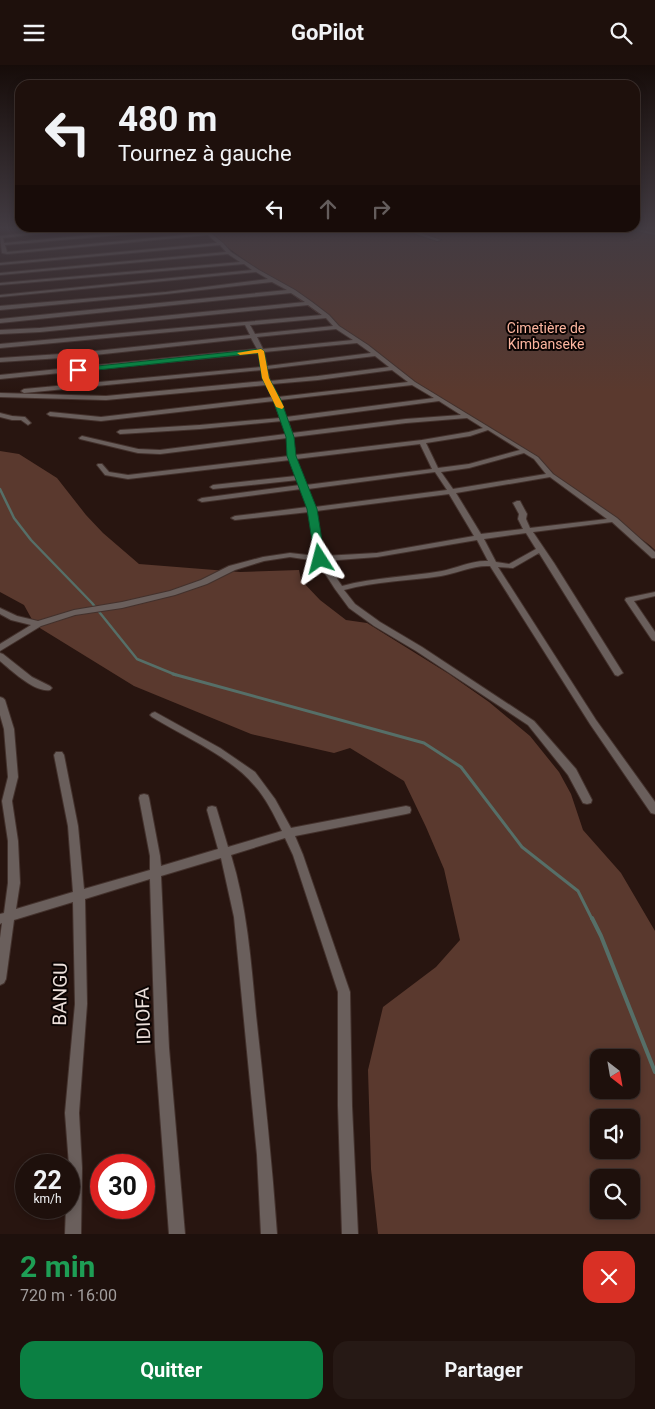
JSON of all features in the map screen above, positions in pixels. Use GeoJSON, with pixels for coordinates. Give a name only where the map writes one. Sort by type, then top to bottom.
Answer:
{"type":"FeatureCollection","features":[{"type":"Feature","properties":{"kind":"street"},"geometry":{"type":"LineString","coordinates":[[0,285],[33,282]]}},
{"type":"Feature","properties":{"kind":"street"},"geometry":{"type":"LineString","coordinates":[[105,282],[103,298],[105,310],[108,323],[115,336]]}},
{"type":"Feature","properties":{"kind":"street"},"geometry":{"type":"LineString","coordinates":[[0,296],[156,282]]}},
{"type":"Feature","properties":{"kind":"street"},"geometry":{"type":"LineString","coordinates":[[0,308],[166,293],[260,282]]}},
{"type":"Feature","properties":{"kind":"street"},"geometry":{"type":"LineString","coordinates":[[276,282],[294,291],[327,316],[337,327],[413,383],[536,458],[551,475],[614,520],[655,556]]}},
{"type":"Feature","properties":{"kind":"street"},"geometry":{"type":"LineString","coordinates":[[0,321],[294,291]]}},
{"type":"Feature","properties":{"kind":"street"},"geometry":{"type":"LineString","coordinates":[[0,332],[310,303]]}},
{"type":"Feature","properties":{"kind":"street"},"geometry":{"type":"LineString","coordinates":[[0,346],[327,316]]}},
{"type":"Feature","properties":{"kind":"street"},"geometry":{"type":"LineString","coordinates":[[247,324],[261,351],[267,383],[277,400],[290,437],[292,456],[312,509],[320,559],[339,589],[352,605],[377,625],[419,649],[530,723],[572,773],[588,800]]}},
{"type":"Feature","properties":{"kind":"street"},"geometry":{"type":"LineString","coordinates":[[0,360],[76,355],[337,327]]}},
{"type":"Feature","properties":{"kind":"street"},"geometry":{"type":"LineString","coordinates":[[0,377],[358,341]]}},
{"type":"Feature","properties":{"kind":"street"},"geometry":{"type":"LineString","coordinates":[[0,394],[54,387],[265,368],[374,354]]}},
{"type":"Feature","properties":{"kind":"street"},"geometry":{"type":"LineString","coordinates":[[0,394],[106,398],[267,383],[392,368]]}},
{"type":"Feature","properties":{"kind":"street"},"geometry":{"type":"LineString","coordinates":[[50,415],[101,419],[413,383]]}},
{"type":"Feature","properties":{"kind":"street"},"geometry":{"type":"LineString","coordinates":[[120,432],[194,428],[283,419],[439,399]]}},
{"type":"Feature","properties":{"kind":"street"},"geometry":{"type":"LineString","coordinates":[[0,415],[23,418],[28,423]]}},
{"type":"Feature","properties":{"kind":"street"},"geometry":{"type":"LineString","coordinates":[[82,438],[138,451],[160,452],[466,416]]}},
{"type":"Feature","properties":{"kind":"street"},"geometry":{"type":"LineString","coordinates":[[100,465],[108,474],[128,477],[422,442],[488,428]]}},
{"type":"Feature","properties":{"kind":"street"},"geometry":{"type":"LineString","coordinates":[[422,442],[437,471],[479,537],[492,564],[594,722],[655,810]]}},
{"type":"Feature","properties":{"kind":"street"},"geometry":{"type":"LineString","coordinates":[[213,487],[437,471],[475,465],[525,451]]}},
{"type":"Feature","properties":{"kind":"street"},"geometry":{"type":"LineString","coordinates":[[235,518],[275,515],[504,485],[551,475]]}},
{"type":"Feature","properties":{"kind":"street"},"geometry":{"type":"LineString","coordinates":[[202,500],[301,482]]}},
{"type":"Feature","properties":{"kind":"street"},"geometry":{"type":"LineString","coordinates":[[517,503],[528,531],[618,673]]}},
{"type":"Feature","properties":{"kind":"street"},"geometry":{"type":"LineString","coordinates":[[0,648],[38,624],[74,613],[122,605],[172,593],[204,582],[232,568],[263,559],[290,555],[320,559],[387,554],[479,537],[614,520]]}},
{"type":"Feature","properties":{"kind":"street"},"geometry":{"type":"LineString","coordinates":[[339,589],[361,583],[442,573],[480,563],[510,565],[541,549]]}},
{"type":"Feature","properties":{"kind":"street"},"geometry":{"type":"LineString","coordinates":[[655,594],[629,601],[655,638]]}},
{"type":"Feature","properties":{"kind":"street"},"geometry":{"type":"LineString","coordinates":[[0,611],[14,618],[38,624]]}},
{"type":"Feature","properties":{"kind":"street"},"geometry":{"type":"LineString","coordinates":[[0,656],[29,679],[47,688]]}},
{"type":"Feature","properties":{"kind":"street"},"geometry":{"type":"LineString","coordinates":[[0,700],[9,729],[13,777],[7,801],[13,841],[14,883],[5,918],[0,979]]}},
{"type":"Feature","properties":{"kind":"street"},"geometry":{"type":"LineString","coordinates":[[156,715],[223,755],[252,776],[289,833],[344,992],[345,1106],[350,1234]]}},
{"type":"Feature","properties":{"kind":"street","name":"BANGU"},"geometry":{"type":"LineString","coordinates":[[59,755],[73,826],[79,896],[81,1004],[72,1113],[75,1168],[73,1234]]}},
{"type":"Feature","properties":{"kind":"street","name":"IDIOFA"},"geometry":{"type":"LineString","coordinates":[[144,797],[155,856],[162,1048],[177,1234]]}},
{"type":"Feature","properties":{"kind":"street"},"geometry":{"type":"LineString","coordinates":[[212,810],[225,852],[240,917],[264,1155],[269,1234]]}},
{"type":"Feature","properties":{"kind":"street"},"geometry":{"type":"LineString","coordinates":[[5,918],[289,833],[406,810]]}},
{"type":"Feature","properties":{"kind":"green space","name":"Cimetière de Kimbanseke"},"geometry":{"type":"Polygon","coordinates":[[[274,282],[655,282],[655,550],[575,493],[536,458],[413,383],[274,282]]]}},
{"type":"Feature","properties":{"kind":"green space"},"geometry":{"type":"Polygon","coordinates":[[[0,451],[19,454],[57,478],[103,533],[139,564],[240,572],[299,570],[301,580],[320,600],[346,620],[367,623],[449,674],[489,702],[530,736],[559,772],[571,794],[583,830],[621,873],[655,931],[655,1234],[378,1234],[371,1169],[368,1070],[383,1007],[436,967],[460,940],[444,869],[404,781],[350,748],[334,753],[251,734],[134,686],[35,625],[24,605],[0,592],[0,451]]]}},
{"type":"Feature","properties":{"kind":"waterway"},"geometry":{"type":"LineString","coordinates":[[0,489],[14,518],[31,540],[92,603],[137,659],[175,674]]}},
{"type":"Feature","properties":{"kind":"waterway"},"geometry":{"type":"LineString","coordinates":[[175,674],[424,743],[461,767],[522,847],[578,891],[592,919]]}},
{"type":"Feature","properties":{"kind":"waterway"},"geometry":{"type":"LineString","coordinates":[[592,918],[601,936],[655,1072]]}},
{"type":"Feature","properties":{"kind":"slow traffic"},"geometry":{"type":"LineString","coordinates":[[240,353],[261,351],[267,383],[280,407]]}},
{"type":"Feature","properties":{"kind":"route"},"geometry":{"type":"LineString","coordinates":[[78,370],[261,351],[267,383],[277,400],[290,437],[292,456],[299,478],[312,509],[320,559]]}}]}
